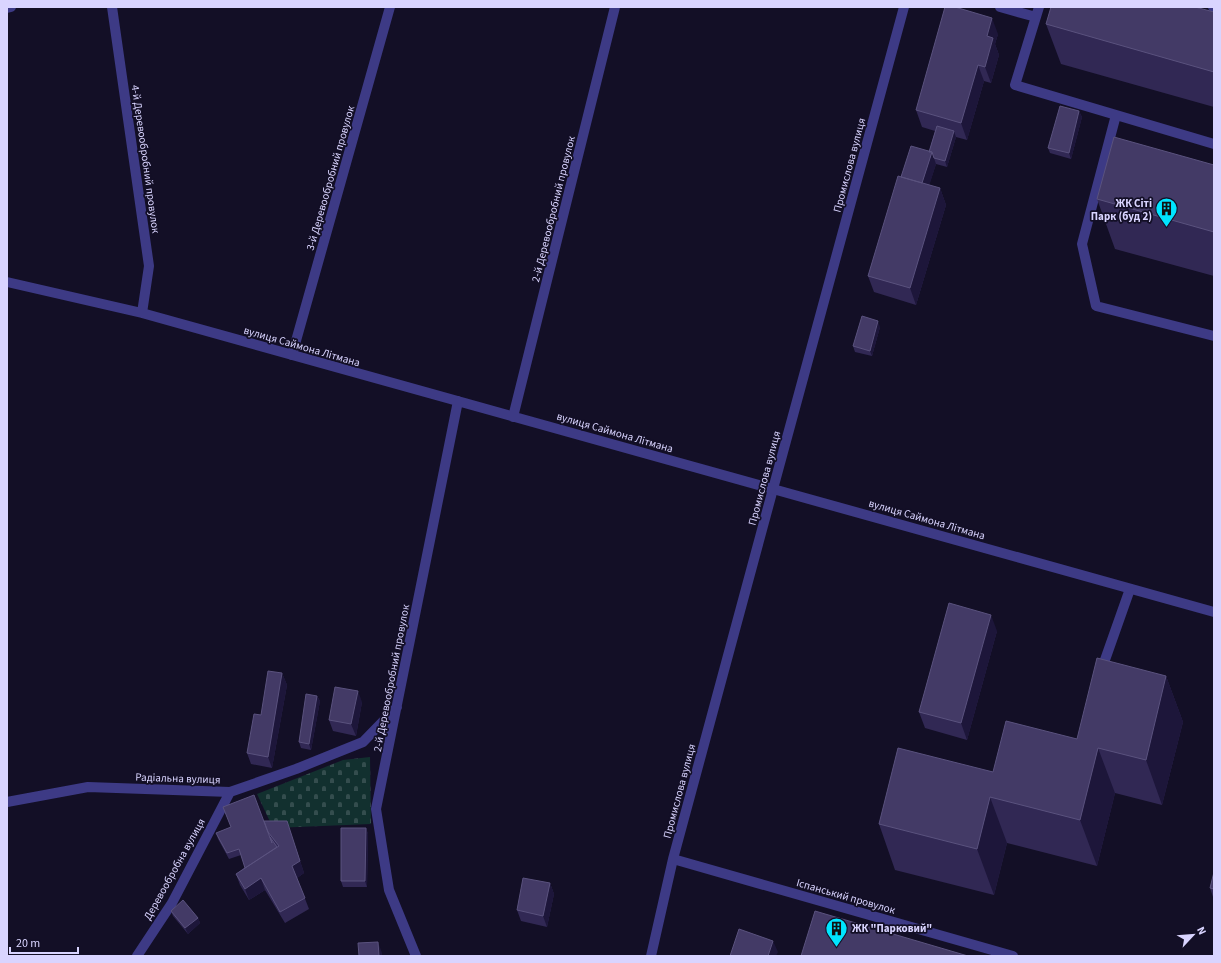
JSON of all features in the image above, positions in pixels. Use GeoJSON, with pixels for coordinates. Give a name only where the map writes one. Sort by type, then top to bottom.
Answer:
{"type":"FeatureCollection","features":[{"type":"Feature","properties":{"kind":"street"},"geometry":{"type":"LineString","coordinates":[[7,8],[11,7]]}},
{"type":"Feature","properties":{"kind":"street","name":"4-й Деревообробний провулок"},"geometry":{"type":"LineString","coordinates":[[112,7],[149,266],[142,314]]}},
{"type":"Feature","properties":{"kind":"street","name":"3-й Деревообробний провулок"},"geometry":{"type":"LineString","coordinates":[[292,355],[390,7]]}},
{"type":"Feature","properties":{"kind":"street","name":"2-й Деревообробний провулок"},"geometry":{"type":"LineString","coordinates":[[513,417],[615,7]]}},
{"type":"Feature","properties":{"kind":"street","name":"Промислова вулиця"},"geometry":{"type":"LineString","coordinates":[[651,956],[673,859],[904,7]]}},
{"type":"Feature","properties":{"kind":"street"},"geometry":{"type":"LineString","coordinates":[[1000,7],[1036,17]]}},
{"type":"Feature","properties":{"kind":"street"},"geometry":{"type":"LineString","coordinates":[[1039,7],[1015,85],[1214,144]]}},
{"type":"Feature","properties":{"kind":"street"},"geometry":{"type":"LineString","coordinates":[[1116,115],[1082,244],[1096,306],[1214,336]]}},
{"type":"Feature","properties":{"kind":"street","name":"вулиця Саймона Літмана"},"geometry":{"type":"LineString","coordinates":[[7,282],[142,314],[292,355],[1214,612]]}},
{"type":"Feature","properties":{"kind":"street","name":"2-й Деревообробний провулок"},"geometry":{"type":"LineString","coordinates":[[416,956],[389,890],[376,810],[398,707],[458,401]]}},
{"type":"Feature","properties":{"kind":"street"},"geometry":{"type":"LineString","coordinates":[[1097,684],[1130,589]]}},
{"type":"Feature","properties":{"kind":"street","name":"Радіальна вулиця"},"geometry":{"type":"LineString","coordinates":[[7,802],[88,787],[230,792],[296,769],[363,742],[398,707]]}},
{"type":"Feature","properties":{"kind":"street","name":"Деревообробна вулиця"},"geometry":{"type":"LineString","coordinates":[[137,956],[172,903],[230,792]]}},
{"type":"Feature","properties":{"kind":"street","name":"Іспанський провулок"},"geometry":{"type":"LineString","coordinates":[[673,859],[1013,956]]}},
{"type":"Feature","properties":{"kind":"green space"},"geometry":{"type":"Polygon","coordinates":[[[370,757],[371,824],[273,828],[257,794],[343,760],[370,757]]]}},
{"type":"Feature","properties":{"kind":"building"},"geometry":{"type":"Polygon","coordinates":[[[945,7],[955,7],[992,18],[987,36],[993,38],[985,67],[978,65],[961,123],[916,110],[945,7]]]}},
{"type":"Feature","properties":{"kind":"building"},"geometry":{"type":"Polygon","coordinates":[[[1051,7],[1195,7],[1214,12],[1214,72],[1046,24],[1051,7]]]}},
{"type":"Feature","properties":{"kind":"building"},"geometry":{"type":"Polygon","coordinates":[[[1060,106],[1079,111],[1069,153],[1048,148],[1060,106]]]}},
{"type":"Feature","properties":{"kind":"building"},"geometry":{"type":"Polygon","coordinates":[[[937,126],[954,131],[945,161],[934,158],[932,152],[929,152],[937,126]]]}},
{"type":"Feature","properties":{"kind":"building"},"geometry":{"type":"Polygon","coordinates":[[[1114,137],[1214,165],[1214,232],[1097,199],[1114,137]]]}},
{"type":"Feature","properties":{"kind":"building"},"geometry":{"type":"Polygon","coordinates":[[[911,146],[932,152],[922,183],[901,177],[911,146]]]}},
{"type":"Feature","properties":{"kind":"building"},"geometry":{"type":"Polygon","coordinates":[[[898,176],[940,188],[910,288],[868,276],[898,176]]]}},
{"type":"Feature","properties":{"kind":"building"},"geometry":{"type":"Polygon","coordinates":[[[862,316],[878,321],[870,351],[853,346],[862,316]]]}},
{"type":"Feature","properties":{"kind":"building"},"geometry":{"type":"Polygon","coordinates":[[[949,603],[991,615],[961,723],[919,712],[949,603]]]}},
{"type":"Feature","properties":{"kind":"building"},"geometry":{"type":"Polygon","coordinates":[[[1097,658],[1166,676],[1146,760],[1098,748],[1080,820],[990,797],[977,849],[879,824],[898,748],[993,772],[1006,721],[1077,739],[1097,658]]]}},
{"type":"Feature","properties":{"kind":"building"},"geometry":{"type":"Polygon","coordinates":[[[268,671],[282,673],[268,757],[247,753],[254,714],[261,715],[268,671]]]}},
{"type":"Feature","properties":{"kind":"building"},"geometry":{"type":"Polygon","coordinates":[[[335,687],[358,691],[351,724],[329,720],[335,687]]]}},
{"type":"Feature","properties":{"kind":"building"},"geometry":{"type":"Polygon","coordinates":[[[306,694],[317,696],[309,744],[299,742],[306,694]]]}},
{"type":"Feature","properties":{"kind":"building"},"geometry":{"type":"Polygon","coordinates":[[[254,795],[272,843],[270,837],[277,847],[245,868],[239,849],[227,853],[216,833],[231,827],[223,807],[254,795]]]}},
{"type":"Feature","properties":{"kind":"building"},"geometry":{"type":"Polygon","coordinates":[[[264,821],[287,821],[300,861],[292,866],[305,898],[280,912],[261,878],[245,889],[236,874],[279,846],[268,832],[264,821]]]}},
{"type":"Feature","properties":{"kind":"building"},"geometry":{"type":"Polygon","coordinates":[[[341,828],[366,828],[365,881],[341,881],[341,828]]]}},
{"type":"Feature","properties":{"kind":"building"},"geometry":{"type":"Polygon","coordinates":[[[1214,872],[1214,889],[1210,888],[1214,872]]]}},
{"type":"Feature","properties":{"kind":"building"},"geometry":{"type":"Polygon","coordinates":[[[523,878],[550,883],[543,916],[517,910],[523,878]]]}},
{"type":"Feature","properties":{"kind":"building"},"geometry":{"type":"Polygon","coordinates":[[[183,900],[198,918],[185,928],[171,911],[183,900]]]}},
{"type":"Feature","properties":{"kind":"building"},"geometry":{"type":"Polygon","coordinates":[[[815,911],[968,956],[801,956],[815,911]]]}},
{"type":"Feature","properties":{"kind":"building"},"geometry":{"type":"Polygon","coordinates":[[[739,929],[773,941],[768,956],[730,956],[739,929]]]}},
{"type":"Feature","properties":{"kind":"building"},"geometry":{"type":"Polygon","coordinates":[[[378,942],[379,956],[359,956],[358,943],[378,942]]]}},
{"type":"Feature","properties":{"kind":"place","name":"ЖК Сіті Парк (буд 2)"},"geometry":{"type":"Point","coordinates":[1167,228]}},
{"type":"Feature","properties":{"kind":"place","name":"ЖК \"Парковий\""},"geometry":{"type":"Point","coordinates":[837,948]}}]}
